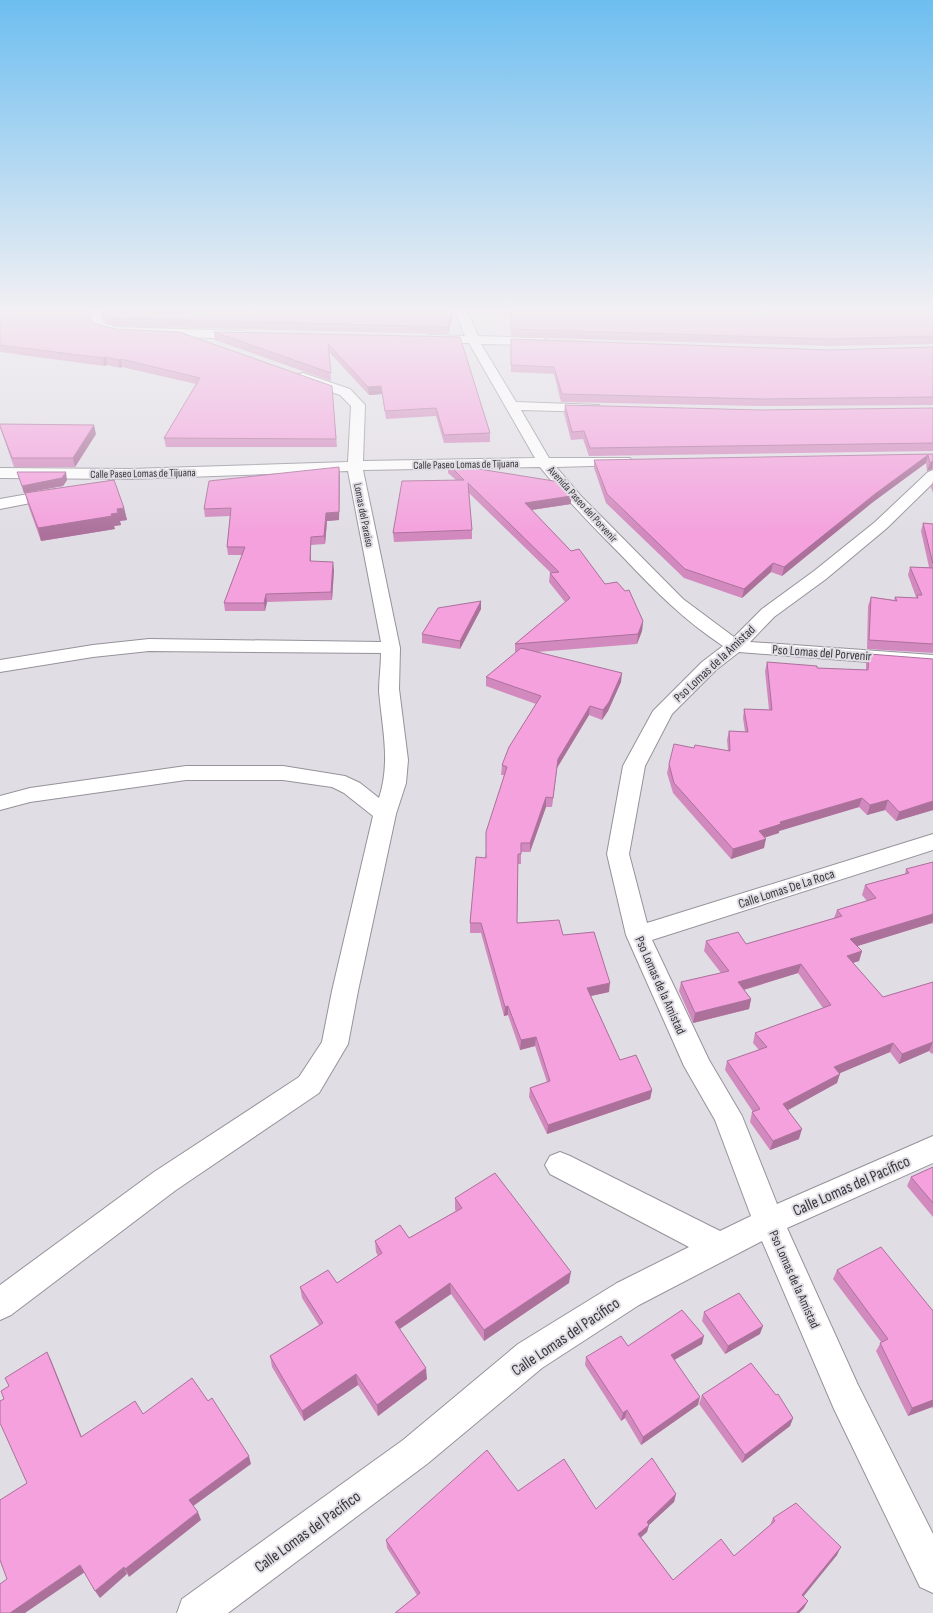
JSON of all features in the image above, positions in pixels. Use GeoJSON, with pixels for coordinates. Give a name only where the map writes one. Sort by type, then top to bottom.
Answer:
{"type":"FeatureCollection","features":[{"type":"Feature","properties":{"kind":"street","name":"Lomas del Paraiso"},"geometry":{"type":"LineString","coordinates":[[0,1304],[165,1181],[309,1085],[335,1044],[344,991],[385,814],[395,783],[397,760],[389,689],[391,648],[355,466],[358,405],[345,392],[320,383]]}},
{"type":"Feature","properties":{"kind":"street","name":"Avenida Paseo del Porvenir"},"geometry":{"type":"LineString","coordinates":[[499,383],[545,462],[576,500],[677,603],[735,646]]}},
{"type":"Feature","properties":{"kind":"street"},"geometry":{"type":"LineString","coordinates":[[512,406],[604,408]]}},
{"type":"Feature","properties":{"kind":"street","name":"Calle Paseo Lomas de Tijuana"},"geometry":{"type":"LineString","coordinates":[[0,474],[131,474],[355,466],[636,460]]}},
{"type":"Feature","properties":{"kind":"street"},"geometry":{"type":"LineString","coordinates":[[0,504],[72,490],[131,474]]}},
{"type":"Feature","properties":{"kind":"street","name":"Pso Lomas de la Amistad"},"geometry":{"type":"LineString","coordinates":[[933,475],[881,525],[820,575],[768,613],[735,646],[709,666],[663,711],[634,766],[618,854],[638,935],[698,1066],[728,1116],[769,1222],[846,1396],[933,1574]]}},
{"type":"Feature","properties":{"kind":"street"},"geometry":{"type":"LineString","coordinates":[[0,666],[94,651],[149,645],[391,648]]}},
{"type":"Feature","properties":{"kind":"street","name":"Pso Lomas del Porvenir"},"geometry":{"type":"LineString","coordinates":[[735,646],[933,661]]}},
{"type":"Feature","properties":{"kind":"street"},"geometry":{"type":"LineString","coordinates":[[0,803],[30,795],[186,773],[276,773],[337,781],[352,788],[385,814]]}},
{"type":"Feature","properties":{"kind":"street","name":"Calle Lomas De La Roca"},"geometry":{"type":"LineString","coordinates":[[638,935],[933,842]]}},
{"type":"Feature","properties":{"kind":"street","name":"Calle Lomas del Pacífico"},"geometry":{"type":"LineString","coordinates":[[196,1613],[415,1452],[530,1356],[628,1294],[769,1222],[933,1149]]}},
{"type":"Feature","properties":{"kind":"street"},"geometry":{"type":"LineString","coordinates":[[560,1164],[720,1247]]}},
{"type":"Feature","properties":{"kind":"building"},"geometry":{"type":"Polygon","coordinates":[[[197,383],[324,383],[332,386],[336,439],[164,438],[197,383]]]}},
{"type":"Feature","properties":{"kind":"building"},"geometry":{"type":"Polygon","coordinates":[[[365,383],[474,383],[490,433],[444,435],[436,408],[385,411],[381,386],[368,387],[365,383]]]}},
{"type":"Feature","properties":{"kind":"building"},"geometry":{"type":"Polygon","coordinates":[[[559,383],[933,383],[933,397],[761,399],[562,394],[559,383]]]}},
{"type":"Feature","properties":{"kind":"building"},"geometry":{"type":"Polygon","coordinates":[[[565,405],[761,410],[933,408],[933,443],[590,448],[584,431],[572,432],[565,405]]]}},
{"type":"Feature","properties":{"kind":"building"},"geometry":{"type":"Polygon","coordinates":[[[0,424],[94,425],[73,458],[12,458],[0,424]]]}},
{"type":"Feature","properties":{"kind":"building"},"geometry":{"type":"Polygon","coordinates":[[[933,454],[933,461],[930,463],[928,455],[875,494],[784,567],[773,563],[744,589],[685,569],[607,494],[594,460],[933,454]]]}},
{"type":"Feature","properties":{"kind":"building"},"geometry":{"type":"Polygon","coordinates":[[[448,464],[560,482],[571,496],[525,503],[571,551],[579,549],[605,584],[617,582],[625,591],[629,590],[643,621],[638,634],[515,644],[570,598],[550,573],[559,572],[468,483],[472,530],[393,533],[402,481],[464,480],[448,464]]]}},
{"type":"Feature","properties":{"kind":"building"},"geometry":{"type":"Polygon","coordinates":[[[339,467],[339,512],[326,513],[324,536],[311,537],[310,561],[333,562],[331,592],[266,594],[264,603],[224,603],[245,547],[227,547],[231,508],[204,509],[209,481],[339,467]]]}},
{"type":"Feature","properties":{"kind":"building"},"geometry":{"type":"Polygon","coordinates":[[[17,472],[66,472],[62,478],[22,486],[17,472]]]}},
{"type":"Feature","properties":{"kind":"building"},"geometry":{"type":"Polygon","coordinates":[[[114,480],[124,508],[117,509],[118,513],[111,514],[112,516],[38,528],[25,493],[114,480]]]}},
{"type":"Feature","properties":{"kind":"building"},"geometry":{"type":"Polygon","coordinates":[[[923,523],[933,524],[933,564],[923,523]]]}},
{"type":"Feature","properties":{"kind":"building"},"geometry":{"type":"Polygon","coordinates":[[[910,567],[933,568],[933,644],[869,640],[871,597],[897,601],[895,597],[918,598],[917,595],[922,595],[910,567]]]}},
{"type":"Feature","properties":{"kind":"building"},"geometry":{"type":"Polygon","coordinates":[[[481,601],[460,641],[422,634],[438,608],[481,601]]]}},
{"type":"Feature","properties":{"kind":"building"},"geometry":{"type":"Polygon","coordinates":[[[521,648],[622,673],[609,702],[603,710],[590,706],[558,759],[553,798],[546,797],[530,843],[521,843],[521,854],[518,854],[517,923],[559,920],[563,935],[594,932],[610,983],[587,988],[620,1060],[636,1055],[652,1090],[548,1125],[530,1088],[550,1081],[536,1037],[521,1040],[508,1006],[505,1007],[481,923],[470,923],[476,857],[486,858],[486,832],[507,767],[502,765],[509,747],[541,696],[486,677],[521,648]]]}},
{"type":"Feature","properties":{"kind":"building"},"geometry":{"type":"Polygon","coordinates":[[[869,654],[933,659],[933,801],[899,812],[888,800],[870,805],[862,798],[780,822],[781,824],[759,831],[766,839],[733,849],[674,783],[669,764],[674,744],[694,748],[695,745],[730,751],[729,731],[748,732],[744,709],[772,710],[767,662],[817,666],[817,668],[868,670],[869,654]]]}},
{"type":"Feature","properties":{"kind":"building"},"geometry":{"type":"Polygon","coordinates":[[[933,862],[933,914],[850,939],[862,951],[847,956],[883,997],[933,982],[933,1042],[902,1054],[893,1043],[834,1067],[840,1074],[783,1104],[802,1129],[773,1141],[752,1112],[760,1109],[727,1061],[767,1047],[755,1033],[831,1005],[801,964],[738,982],[751,999],[695,1013],[681,982],[729,971],[706,941],[738,932],[746,944],[842,916],[837,910],[876,898],[865,885],[909,873],[906,869],[933,862]]]}},
{"type":"Feature","properties":{"kind":"building"},"geometry":{"type":"Polygon","coordinates":[[[933,1167],[933,1203],[911,1177],[933,1167]]]}},
{"type":"Feature","properties":{"kind":"building"},"geometry":{"type":"Polygon","coordinates":[[[495,1173],[571,1272],[484,1330],[450,1283],[395,1322],[426,1368],[377,1405],[356,1374],[302,1411],[270,1356],[323,1323],[300,1287],[328,1270],[337,1283],[382,1253],[375,1241],[400,1225],[409,1238],[462,1208],[455,1198],[495,1173]]]}},
{"type":"Feature","properties":{"kind":"building"},"geometry":{"type":"Polygon","coordinates":[[[881,1247],[933,1311],[933,1400],[912,1408],[880,1343],[888,1339],[837,1270],[881,1247]]]}},
{"type":"Feature","properties":{"kind":"building"},"geometry":{"type":"Polygon","coordinates":[[[739,1293],[763,1326],[728,1346],[704,1312],[739,1293]]]}},
{"type":"Feature","properties":{"kind":"building"},"geometry":{"type":"Polygon","coordinates":[[[682,1310],[704,1336],[671,1355],[700,1397],[643,1437],[627,1410],[623,1413],[586,1357],[621,1336],[628,1346],[682,1310]]]}},
{"type":"Feature","properties":{"kind":"building"},"geometry":{"type":"Polygon","coordinates":[[[47,1352],[81,1437],[135,1401],[143,1414],[192,1378],[208,1401],[212,1398],[249,1456],[189,1500],[198,1512],[125,1569],[124,1567],[95,1591],[80,1565],[10,1613],[0,1613],[0,1584],[7,1579],[0,1560],[0,1500],[27,1483],[0,1423],[0,1401],[4,1399],[1,1391],[9,1386],[5,1378],[47,1352]]]}},
{"type":"Feature","properties":{"kind":"building"},"geometry":{"type":"Polygon","coordinates":[[[751,1363],[776,1395],[778,1394],[793,1418],[745,1455],[702,1395],[751,1363]]]}},
{"type":"Feature","properties":{"kind":"building"},"geometry":{"type":"Polygon","coordinates":[[[487,1450],[518,1491],[564,1459],[596,1509],[652,1458],[676,1494],[647,1522],[649,1525],[638,1534],[673,1580],[721,1539],[734,1556],[775,1521],[773,1518],[796,1503],[841,1547],[802,1595],[808,1601],[796,1613],[395,1613],[420,1593],[386,1540],[487,1450]]]}}]}
